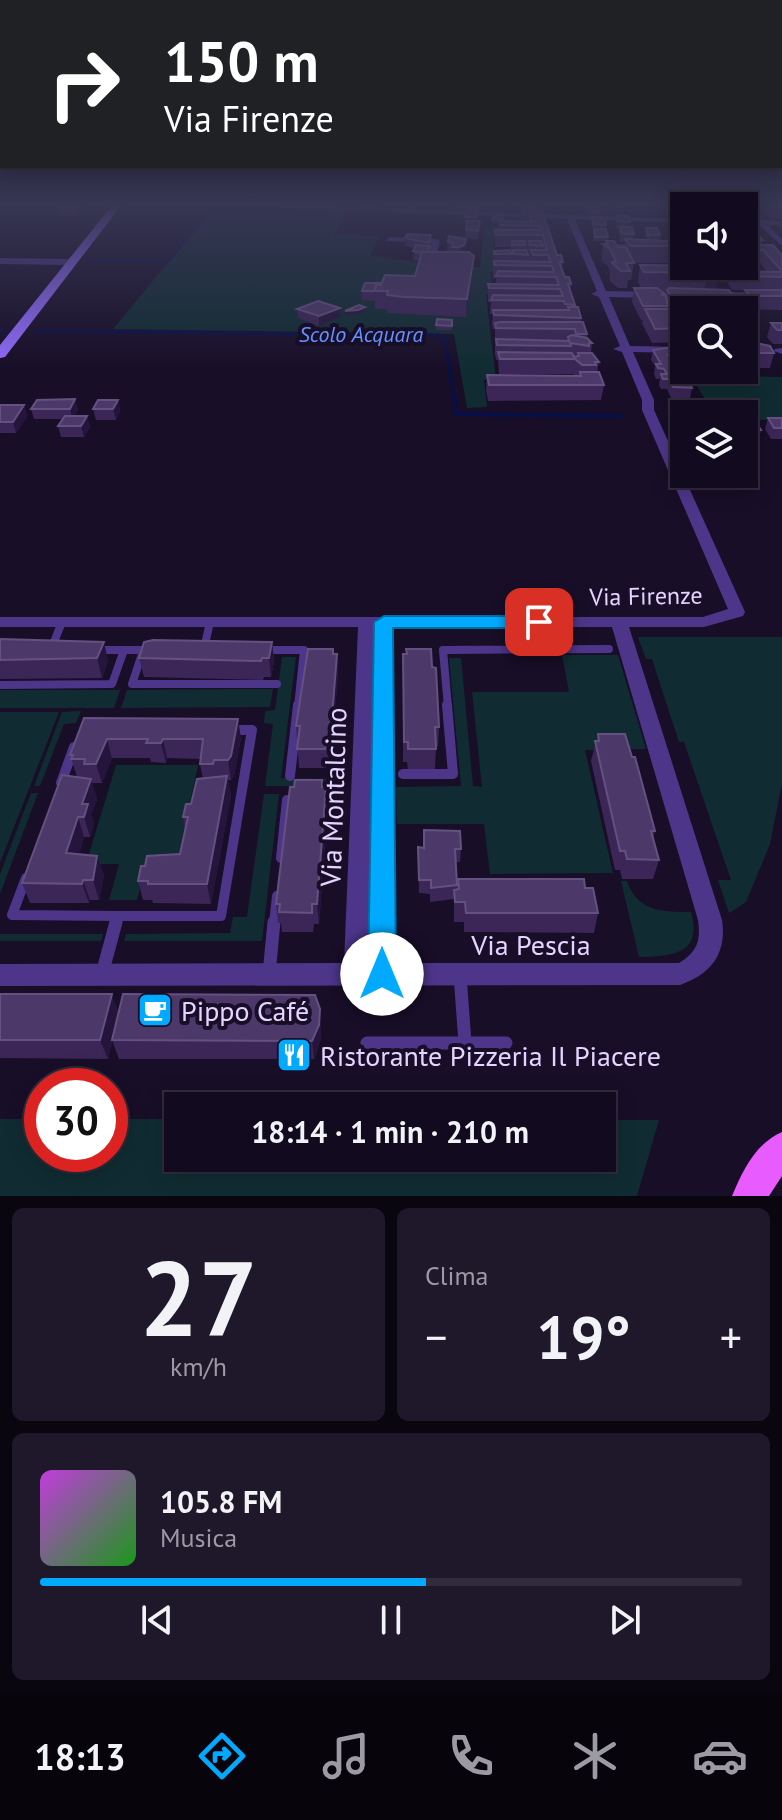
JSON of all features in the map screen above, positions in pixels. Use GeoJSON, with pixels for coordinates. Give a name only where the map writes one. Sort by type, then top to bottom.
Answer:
{"type":"FeatureCollection","features":[{"type":"Feature","properties":{"kind":"main road"},"geometry":{"type":"LineString","coordinates":[[749,1194],[763,1170],[782,1150]]}},
{"type":"Feature","properties":{"kind":"street"},"geometry":{"type":"LineString","coordinates":[[0,354],[75,259]]}},
{"type":"Feature","properties":{"kind":"street","name":"Via Firenze"},"geometry":{"type":"LineString","coordinates":[[0,622],[704,622],[737,612],[648,410],[648,400],[621,349],[587,259]]}},
{"type":"Feature","properties":{"kind":"street"},"geometry":{"type":"LineString","coordinates":[[0,261],[73,262]]}},
{"type":"Feature","properties":{"kind":"street"},"geometry":{"type":"LineString","coordinates":[[598,294],[658,295]]}},
{"type":"Feature","properties":{"kind":"street"},"geometry":{"type":"LineString","coordinates":[[701,295],[782,296]]}},
{"type":"Feature","properties":{"kind":"street"},"geometry":{"type":"LineString","coordinates":[[621,349],[670,350]]}},
{"type":"Feature","properties":{"kind":"street","name":"Via Montalcino"},"geometry":{"type":"LineString","coordinates":[[356,974],[375,622]]}},
{"type":"Feature","properties":{"kind":"street","name":"Via Montalcino"},"geometry":{"type":"LineString","coordinates":[[375,622],[382,974]]}},
{"type":"Feature","properties":{"kind":"street","name":"Via Pescia"},"geometry":{"type":"LineString","coordinates":[[0,975],[680,974],[698,967],[710,953],[713,936],[710,920],[619,622]]}},
{"type":"Feature","properties":{"kind":"lane"},"geometry":{"type":"LineString","coordinates":[[50,650],[62,622]]}},
{"type":"Feature","properties":{"kind":"lane"},"geometry":{"type":"LineString","coordinates":[[204,650],[210,622]]}},
{"type":"Feature","properties":{"kind":"lane"},"geometry":{"type":"LineString","coordinates":[[512,622],[517,650]]}},
{"type":"Feature","properties":{"kind":"lane"},"geometry":{"type":"LineString","coordinates":[[403,774],[453,774],[443,650],[609,649]]}},
{"type":"Feature","properties":{"kind":"lane"},"geometry":{"type":"LineString","coordinates":[[38,650],[65,650]]}},
{"type":"Feature","properties":{"kind":"lane"},"geometry":{"type":"LineString","coordinates":[[80,650],[158,650]]}},
{"type":"Feature","properties":{"kind":"lane"},"geometry":{"type":"LineString","coordinates":[[0,685],[112,684],[124,650]]}},
{"type":"Feature","properties":{"kind":"lane"},"geometry":{"type":"LineString","coordinates":[[143,650],[132,684],[277,684]]}},
{"type":"Feature","properties":{"kind":"lane"},"geometry":{"type":"LineString","coordinates":[[188,650],[219,650]]}},
{"type":"Feature","properties":{"kind":"lane"},"geometry":{"type":"LineString","coordinates":[[250,650],[304,650],[290,776]]}},
{"type":"Feature","properties":{"kind":"lane"},"geometry":{"type":"LineString","coordinates":[[430,661],[444,661]]}},
{"type":"Feature","properties":{"kind":"lane"},"geometry":{"type":"LineString","coordinates":[[58,790],[80,729]]}},
{"type":"Feature","properties":{"kind":"lane"},"geometry":{"type":"LineString","coordinates":[[33,860],[12,915],[221,916],[252,730],[225,730]]}},
{"type":"Feature","properties":{"kind":"lane"},"geometry":{"type":"LineString","coordinates":[[269,974],[287,800]]}},
{"type":"Feature","properties":{"kind":"lane"},"geometry":{"type":"LineString","coordinates":[[102,975],[118,916]]}},
{"type":"Feature","properties":{"kind":"lane"},"geometry":{"type":"LineString","coordinates":[[460,974],[465,1043]]}},
{"type":"Feature","properties":{"kind":"lane"},"geometry":{"type":"LineString","coordinates":[[367,1043],[506,1043]]}},
{"type":"Feature","properties":{"kind":"green space"},"geometry":{"type":"Polygon","coordinates":[[[171,259],[395,259],[480,267],[481,259],[495,259],[497,271],[490,272],[494,294],[486,295],[496,379],[484,380],[487,407],[467,408],[454,334],[113,329],[171,259]]]}},
{"type":"Feature","properties":{"kind":"green space"},"geometry":{"type":"Polygon","coordinates":[[[758,376],[782,377],[782,420],[758,420],[758,400],[705,400],[696,384],[758,384],[758,376]]]}},
{"type":"Feature","properties":{"kind":"green space"},"geometry":{"type":"Polygon","coordinates":[[[638,637],[782,637],[782,783],[770,844],[746,902],[729,913],[718,880],[731,880],[684,742],[679,742],[652,659],[646,659],[638,637]]]}},
{"type":"Feature","properties":{"kind":"green space"},"geometry":{"type":"Polygon","coordinates":[[[562,655],[618,655],[646,749],[585,750],[613,873],[490,874],[484,824],[397,824],[396,787],[461,786],[449,658],[461,658],[473,786],[482,787],[472,692],[569,692],[562,655]]]}},
{"type":"Feature","properties":{"kind":"green space"},"geometry":{"type":"Polygon","coordinates":[[[282,657],[296,657],[281,778],[331,779],[331,786],[265,786],[273,724],[264,723],[265,711],[275,710],[282,657]]]}},
{"type":"Feature","properties":{"kind":"green space"},"geometry":{"type":"Polygon","coordinates":[[[273,689],[270,707],[121,708],[127,690],[273,689]]]}},
{"type":"Feature","properties":{"kind":"green space"},"geometry":{"type":"Polygon","coordinates":[[[0,690],[120,690],[114,708],[0,708],[0,690]]]}},
{"type":"Feature","properties":{"kind":"green space"},"geometry":{"type":"Polygon","coordinates":[[[81,711],[76,723],[64,724],[40,786],[34,786],[62,712],[81,711]]]}},
{"type":"Feature","properties":{"kind":"green space"},"geometry":{"type":"Polygon","coordinates":[[[0,712],[59,712],[0,863],[0,712]]]}},
{"type":"Feature","properties":{"kind":"green space"},"geometry":{"type":"Polygon","coordinates":[[[116,765],[198,765],[177,864],[146,864],[137,900],[109,900],[119,864],[86,864],[116,765]]]}},
{"type":"Feature","properties":{"kind":"green space"},"geometry":{"type":"Polygon","coordinates":[[[31,793],[38,793],[0,894],[0,874],[31,793]]]}},
{"type":"Feature","properties":{"kind":"green space"},"geometry":{"type":"Polygon","coordinates":[[[264,794],[279,794],[262,941],[124,941],[126,934],[230,933],[233,917],[247,917],[264,794]]]}},
{"type":"Feature","properties":{"kind":"green space"},"geometry":{"type":"Polygon","coordinates":[[[621,881],[627,881],[637,899],[653,908],[691,912],[694,926],[688,945],[673,954],[639,957],[621,881]]]}},
{"type":"Feature","properties":{"kind":"green space"},"geometry":{"type":"Polygon","coordinates":[[[0,934],[103,934],[101,941],[0,941],[0,934]]]}},
{"type":"Feature","properties":{"kind":"green space"},"geometry":{"type":"Polygon","coordinates":[[[0,1119],[24,1119],[24,1172],[128,1172],[128,1119],[164,1119],[164,1172],[616,1172],[616,1120],[659,1120],[637,1196],[0,1196],[0,1119]]]}},
{"type":"Feature","properties":{"kind":"building"},"geometry":{"type":"Polygon","coordinates":[[[420,259],[474,259],[467,299],[404,297],[387,295],[388,291],[375,291],[385,275],[415,276],[420,259]]]}},
{"type":"Feature","properties":{"kind":"building"},"geometry":{"type":"Polygon","coordinates":[[[550,259],[562,259],[563,262],[559,262],[565,277],[569,277],[571,284],[568,284],[575,305],[565,304],[564,301],[491,300],[493,295],[563,296],[560,289],[489,288],[488,284],[559,285],[556,277],[496,276],[498,271],[554,272],[552,266],[494,265],[494,261],[551,262],[550,259]]]}},
{"type":"Feature","properties":{"kind":"building"},"geometry":{"type":"Polygon","coordinates":[[[615,259],[632,259],[634,263],[626,263],[630,271],[621,271],[612,262],[616,262],[615,259]]]}},
{"type":"Feature","properties":{"kind":"building"},"geometry":{"type":"Polygon","coordinates":[[[771,259],[782,259],[782,271],[771,259]]]}},
{"type":"Feature","properties":{"kind":"building"},"geometry":{"type":"Polygon","coordinates":[[[640,265],[670,265],[670,272],[644,272],[640,265]]]}},
{"type":"Feature","properties":{"kind":"building"},"geometry":{"type":"Polygon","coordinates":[[[758,272],[782,272],[782,277],[758,276],[758,272]]]}},
{"type":"Feature","properties":{"kind":"building"},"geometry":{"type":"Polygon","coordinates":[[[365,283],[381,285],[376,285],[375,291],[362,291],[365,283]]]}},
{"type":"Feature","properties":{"kind":"building"},"geometry":{"type":"Polygon","coordinates":[[[634,288],[657,288],[665,294],[661,294],[666,296],[668,306],[643,306],[634,288]]]}},
{"type":"Feature","properties":{"kind":"building"},"geometry":{"type":"Polygon","coordinates":[[[667,290],[729,290],[733,296],[671,296],[667,290]]]}},
{"type":"Feature","properties":{"kind":"building"},"geometry":{"type":"Polygon","coordinates":[[[745,290],[782,290],[782,296],[750,296],[745,290]]]}},
{"type":"Feature","properties":{"kind":"building"},"geometry":{"type":"Polygon","coordinates":[[[318,301],[340,308],[319,316],[297,309],[318,301]]]}},
{"type":"Feature","properties":{"kind":"building"},"geometry":{"type":"Polygon","coordinates":[[[359,305],[365,307],[345,311],[359,305]]]}},
{"type":"Feature","properties":{"kind":"building"},"geometry":{"type":"Polygon","coordinates":[[[568,307],[578,307],[581,318],[494,315],[493,310],[569,310],[568,307]]]}},
{"type":"Feature","properties":{"kind":"building"},"geometry":{"type":"Polygon","coordinates":[[[645,309],[669,309],[670,328],[655,329],[645,309]]]}},
{"type":"Feature","properties":{"kind":"building"},"geometry":{"type":"Polygon","coordinates":[[[437,319],[452,320],[452,326],[436,325],[437,319]]]}},
{"type":"Feature","properties":{"kind":"building"},"geometry":{"type":"Polygon","coordinates":[[[583,322],[587,334],[576,334],[575,329],[496,328],[495,323],[583,322]]]}},
{"type":"Feature","properties":{"kind":"building"},"geometry":{"type":"Polygon","coordinates":[[[771,323],[782,323],[782,330],[777,330],[771,323]]]}},
{"type":"Feature","properties":{"kind":"building"},"geometry":{"type":"Polygon","coordinates":[[[568,337],[587,338],[592,343],[589,346],[570,343],[571,346],[497,345],[496,339],[569,341],[568,337]]]}},
{"type":"Feature","properties":{"kind":"building"},"geometry":{"type":"Polygon","coordinates":[[[758,344],[770,346],[774,353],[758,353],[758,344]]]}},
{"type":"Feature","properties":{"kind":"building"},"geometry":{"type":"Polygon","coordinates":[[[670,347],[670,381],[663,379],[661,374],[667,374],[664,369],[658,368],[656,364],[661,364],[653,350],[670,347]]]}},
{"type":"Feature","properties":{"kind":"building"},"geometry":{"type":"Polygon","coordinates":[[[498,352],[572,353],[574,357],[579,356],[578,353],[592,353],[599,362],[595,362],[596,365],[582,365],[575,359],[500,359],[498,352]]]}},
{"type":"Feature","properties":{"kind":"building"},"geometry":{"type":"Polygon","coordinates":[[[580,372],[599,372],[604,385],[489,385],[487,375],[581,376],[580,372]]]}},
{"type":"Feature","properties":{"kind":"building"},"geometry":{"type":"Polygon","coordinates":[[[672,384],[690,384],[692,388],[673,387],[672,384]]]}},
{"type":"Feature","properties":{"kind":"building"},"geometry":{"type":"Polygon","coordinates":[[[75,399],[70,409],[31,409],[37,400],[75,399]]]}},
{"type":"Feature","properties":{"kind":"building"},"geometry":{"type":"Polygon","coordinates":[[[98,400],[118,400],[113,409],[93,409],[98,400]]]}},
{"type":"Feature","properties":{"kind":"building"},"geometry":{"type":"Polygon","coordinates":[[[0,405],[24,405],[13,422],[0,422],[0,405]]]}},
{"type":"Feature","properties":{"kind":"building"},"geometry":{"type":"Polygon","coordinates":[[[65,416],[87,416],[81,426],[58,426],[65,416]]]}},
{"type":"Feature","properties":{"kind":"building"},"geometry":{"type":"Polygon","coordinates":[[[768,418],[782,418],[782,428],[774,428],[768,418]]]}},
{"type":"Feature","properties":{"kind":"building"},"geometry":{"type":"Polygon","coordinates":[[[0,639],[104,642],[97,658],[0,660],[0,639]]]}},
{"type":"Feature","properties":{"kind":"building"},"geometry":{"type":"Polygon","coordinates":[[[144,642],[272,642],[269,658],[262,658],[261,661],[139,658],[144,642]]]}},
{"type":"Feature","properties":{"kind":"building"},"geometry":{"type":"Polygon","coordinates":[[[308,649],[333,649],[333,654],[337,654],[330,742],[326,742],[325,749],[297,749],[300,726],[296,726],[308,649]]]}},
{"type":"Feature","properties":{"kind":"building"},"geometry":{"type":"Polygon","coordinates":[[[406,649],[431,649],[432,667],[436,668],[439,727],[435,727],[436,749],[408,749],[408,742],[404,742],[403,654],[407,654],[406,649]]]}},
{"type":"Feature","properties":{"kind":"building"},"geometry":{"type":"Polygon","coordinates":[[[84,718],[238,719],[228,760],[200,764],[203,739],[163,739],[161,743],[146,743],[148,739],[107,739],[96,764],[84,764],[85,759],[71,759],[73,755],[70,755],[84,718]]]}},
{"type":"Feature","properties":{"kind":"building"},"geometry":{"type":"Polygon","coordinates":[[[598,734],[625,734],[632,757],[635,757],[655,831],[651,831],[659,860],[627,859],[625,851],[620,851],[595,741],[599,741],[598,734]]]}},
{"type":"Feature","properties":{"kind":"building"},"geometry":{"type":"Polygon","coordinates":[[[62,775],[91,779],[82,804],[88,804],[84,817],[78,817],[66,853],[97,856],[93,880],[83,880],[82,884],[22,883],[62,775]]]}},
{"type":"Feature","properties":{"kind":"building"},"geometry":{"type":"Polygon","coordinates":[[[227,776],[207,884],[148,884],[148,881],[138,881],[147,856],[180,854],[188,817],[183,817],[186,804],[191,804],[197,779],[227,776]]]}},
{"type":"Feature","properties":{"kind":"building"},"geometry":{"type":"Polygon","coordinates":[[[295,780],[322,780],[322,787],[326,787],[317,904],[312,904],[312,913],[279,912],[280,904],[276,904],[290,787],[294,787],[295,780]]]}},
{"type":"Feature","properties":{"kind":"building"},"geometry":{"type":"Polygon","coordinates":[[[424,830],[460,831],[461,849],[455,849],[457,885],[431,888],[431,880],[419,880],[418,847],[424,848],[424,830]]]}},
{"type":"Feature","properties":{"kind":"building"},"geometry":{"type":"Polygon","coordinates":[[[458,879],[584,879],[585,888],[593,888],[598,913],[466,913],[465,902],[455,902],[454,890],[459,889],[458,879]]]}},
{"type":"Feature","properties":{"kind":"building"},"geometry":{"type":"Polygon","coordinates":[[[0,994],[112,994],[100,1040],[0,1040],[0,994]]]}},
{"type":"Feature","properties":{"kind":"building"},"geometry":{"type":"Polygon","coordinates":[[[123,994],[315,995],[320,1009],[319,1025],[312,1041],[112,1040],[123,994]]]}},
{"type":"Feature","properties":{"kind":"waterway"},"geometry":{"type":"LineString","coordinates":[[89,261],[171,259]]}},
{"type":"Feature","properties":{"kind":"waterway","name":"Scolo Acquara"},"geometry":{"type":"LineString","coordinates":[[0,331],[7,331]]}},
{"type":"Feature","properties":{"kind":"waterway","name":"Scolo Acquara"},"geometry":{"type":"LineString","coordinates":[[36,331],[438,335],[445,338],[454,399]]}},
{"type":"Feature","properties":{"kind":"waterway","name":"Scolo Acquara"},"geometry":{"type":"LineString","coordinates":[[454,397],[456,414],[620,416]]}},
{"type":"Feature","properties":{"kind":"place","name":"Pippo Café"},"geometry":{"type":"Point","coordinates":[155,1010]}},
{"type":"Feature","properties":{"kind":"place","name":"Ristorante Pizzeria Il Piacere"},"geometry":{"type":"Point","coordinates":[294,1055]}},
{"type":"Feature","properties":{"kind":"route"},"geometry":{"type":"LineString","coordinates":[[382,974],[384,622],[539,622]]}}]}
